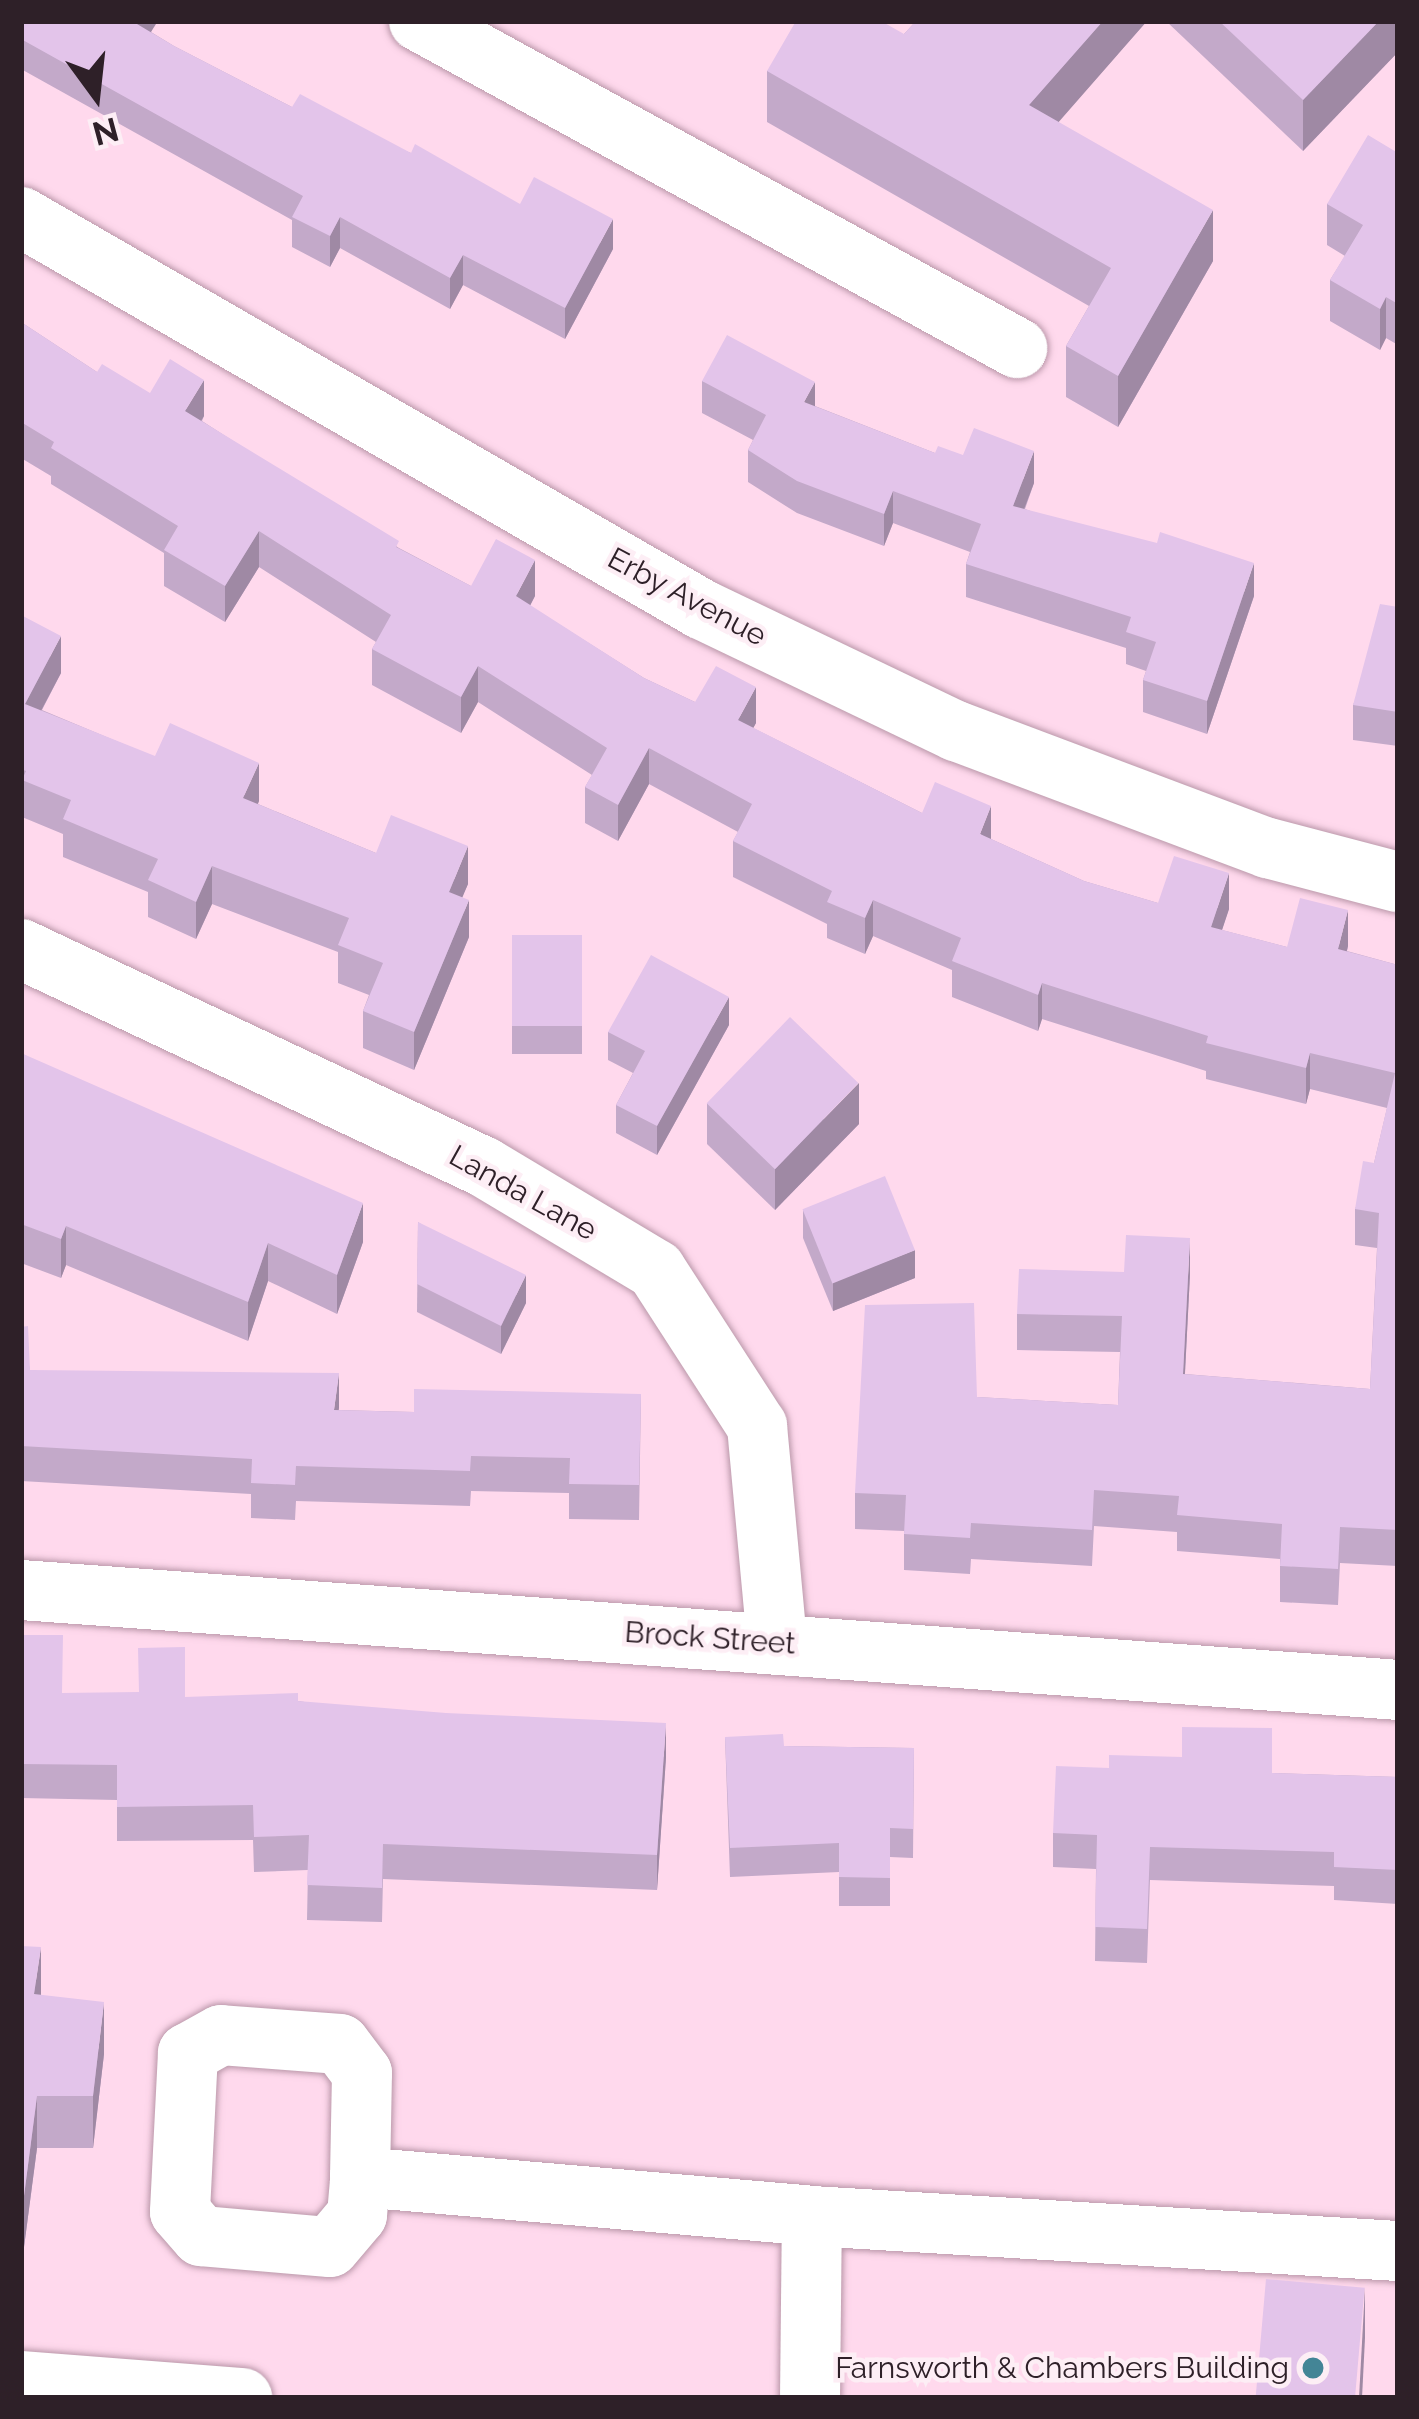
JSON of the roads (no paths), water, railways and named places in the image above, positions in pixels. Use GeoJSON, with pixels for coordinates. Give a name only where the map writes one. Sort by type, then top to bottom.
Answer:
{"type":"FeatureCollection","features":[{"type":"Feature","properties":{"kind":"street"},"geometry":{"type":"LineString","coordinates":[[419,21],[1017,348]]}},
{"type":"Feature","properties":{"kind":"street","name":"Erby Avenue"},"geometry":{"type":"LineString","coordinates":[[21,217],[701,609],[956,731],[1268,848],[1398,882]]}},
{"type":"Feature","properties":{"kind":"street","name":"Landa Lane"},"geometry":{"type":"LineString","coordinates":[[21,949],[484,1167],[656,1270],[757,1426],[777,1642]]}},
{"type":"Feature","properties":{"kind":"street","name":"Brock Street"},"geometry":{"type":"LineString","coordinates":[[21,1590],[1398,1690]]}},
{"type":"Feature","properties":{"kind":"street"},"geometry":{"type":"LineString","coordinates":[[360,2177],[812,2216],[1398,2251]]}},
{"type":"Feature","properties":{"kind":"street"},"geometry":{"type":"LineString","coordinates":[[810,2398],[812,2216]]}},
{"type":"Feature","properties":{"kind":"street"},"geometry":{"type":"LineString","coordinates":[[21,2381],[242,2398]]}},
{"type":"Feature","properties":{"kind":"place","name":"Farnsworth & Chambers Building"},"geometry":{"type":"Point","coordinates":[1313,2368]}}]}
